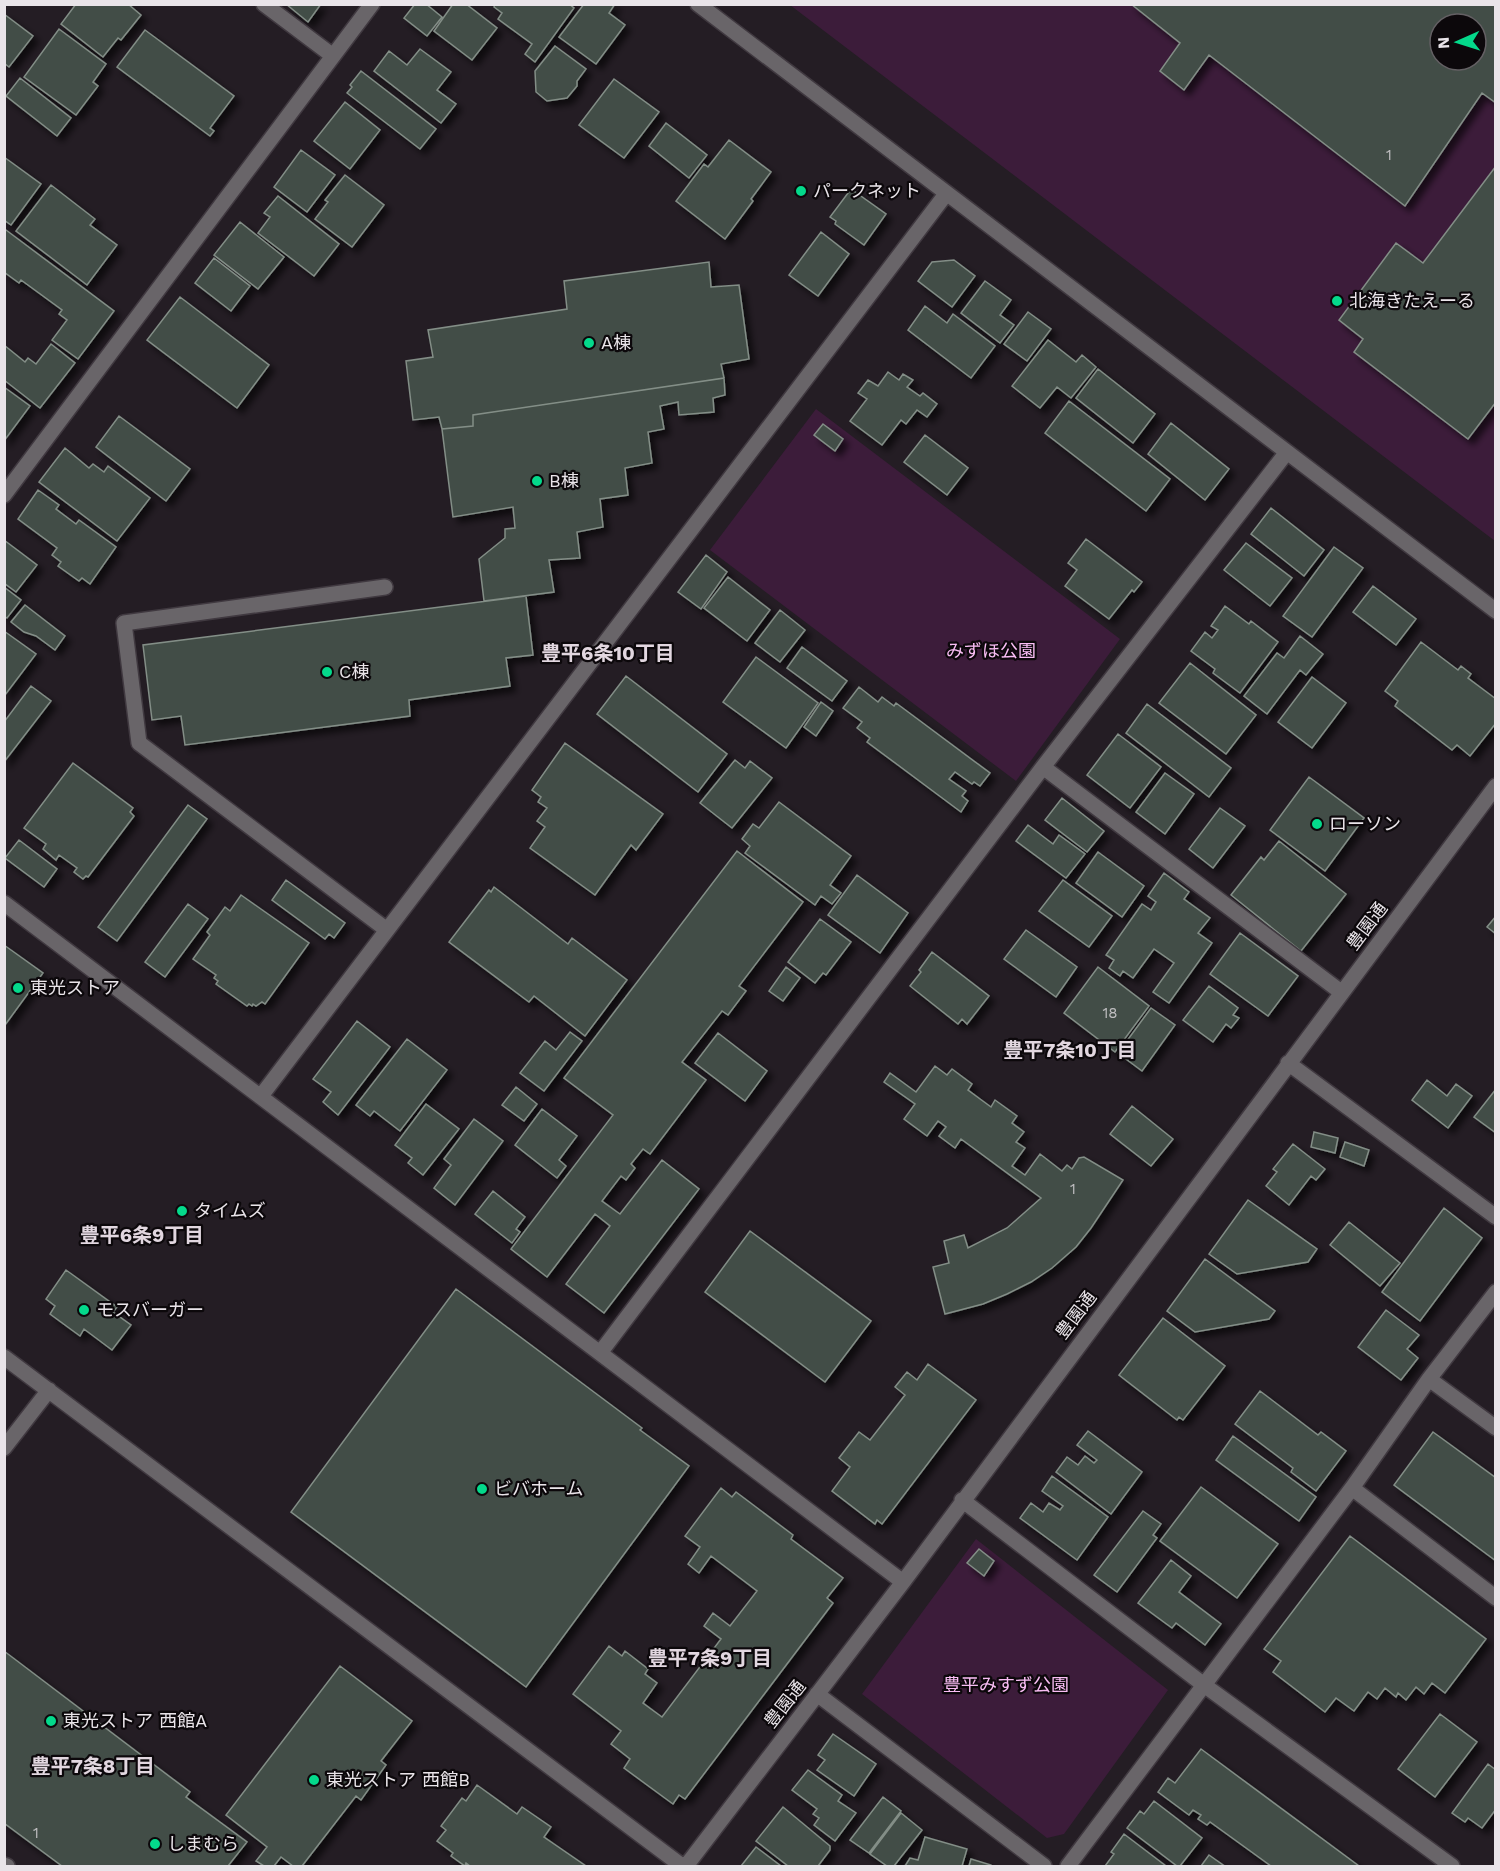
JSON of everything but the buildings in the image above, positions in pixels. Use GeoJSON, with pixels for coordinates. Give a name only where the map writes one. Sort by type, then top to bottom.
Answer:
{"type":"FeatureCollection","features":[{"type":"Feature","properties":{"kind":"street"},"geometry":{"type":"LineString","coordinates":[[264,4],[333,56]]}},
{"type":"Feature","properties":{"kind":"street"},"geometry":{"type":"LineString","coordinates":[[4,495],[372,4]]}},
{"type":"Feature","properties":{"kind":"street"},"geometry":{"type":"LineString","coordinates":[[698,4],[1496,611]]}},
{"type":"Feature","properties":{"kind":"street"},"geometry":{"type":"LineString","coordinates":[[261,1096],[946,194]]}},
{"type":"Feature","properties":{"kind":"street"},"geometry":{"type":"LineString","coordinates":[[600,1353],[1043,767],[1287,452]]}},
{"type":"Feature","properties":{"kind":"street"},"geometry":{"type":"LineString","coordinates":[[386,587],[124,623],[139,742],[387,930]]}},
{"type":"Feature","properties":{"kind":"street"},"geometry":{"type":"LineString","coordinates":[[1043,767],[1341,992]]}},
{"type":"Feature","properties":{"kind":"street","name":"豊園通"},"geometry":{"type":"LineString","coordinates":[[684,1866],[903,1582],[1496,786]]}},
{"type":"Feature","properties":{"kind":"street"},"geometry":{"type":"LineString","coordinates":[[4,903],[903,1582]]}},
{"type":"Feature","properties":{"kind":"street"},"geometry":{"type":"LineString","coordinates":[[1288,1063],[1496,1217]]}},
{"type":"Feature","properties":{"kind":"street"},"geometry":{"type":"LineString","coordinates":[[1068,1866],[1496,1292]]}},
{"type":"Feature","properties":{"kind":"street"},"geometry":{"type":"LineString","coordinates":[[4,1357],[684,1866]]}},
{"type":"Feature","properties":{"kind":"street"},"geometry":{"type":"LineString","coordinates":[[1430,1379],[1496,1428]]}},
{"type":"Feature","properties":{"kind":"street"},"geometry":{"type":"LineString","coordinates":[[4,1448],[49,1390]]}},
{"type":"Feature","properties":{"kind":"street"},"geometry":{"type":"LineString","coordinates":[[1352,1488],[1496,1598]]}},
{"type":"Feature","properties":{"kind":"street"},"geometry":{"type":"LineString","coordinates":[[963,1500],[1204,1685],[1452,1866]]}},
{"type":"Feature","properties":{"kind":"street"},"geometry":{"type":"LineString","coordinates":[[817,1694],[1044,1866]]}},
{"type":"Feature","properties":{"kind":"green space","name":"北海きたえーる"},"geometry":{"type":"Polygon","coordinates":[[[790,5],[1495,5],[1495,541],[790,5]]]}},
{"type":"Feature","properties":{"kind":"green space","name":"みずほ公園"},"geometry":{"type":"Polygon","coordinates":[[[816,409],[1120,639],[1016,781],[710,550],[816,409]]]}},
{"type":"Feature","properties":{"kind":"green space","name":"豊平みすず公園"},"geometry":{"type":"Polygon","coordinates":[[[976,1539],[1168,1690],[1064,1834],[1047,1838],[862,1694],[976,1539]]]}},
{"type":"Feature","properties":{"kind":"place","name":"パークネット"},"geometry":{"type":"Point","coordinates":[801,191]}},
{"type":"Feature","properties":{"kind":"place","name":"北海きたえーる"},"geometry":{"type":"Point","coordinates":[1337,301]}},
{"type":"Feature","properties":{"kind":"place","name":"A棟"},"geometry":{"type":"Point","coordinates":[589,343]}},
{"type":"Feature","properties":{"kind":"place","name":"B棟"},"geometry":{"type":"Point","coordinates":[537,481]}},
{"type":"Feature","properties":{"kind":"place","name":"C棟"},"geometry":{"type":"Point","coordinates":[327,672]}},
{"type":"Feature","properties":{"kind":"place","name":"ローソン"},"geometry":{"type":"Point","coordinates":[1317,824]}},
{"type":"Feature","properties":{"kind":"place","name":"東光ストア"},"geometry":{"type":"Point","coordinates":[18,988]}},
{"type":"Feature","properties":{"kind":"place","name":"タイムズ"},"geometry":{"type":"Point","coordinates":[182,1211]}},
{"type":"Feature","properties":{"kind":"place","name":"モスバーガー"},"geometry":{"type":"Point","coordinates":[84,1310]}},
{"type":"Feature","properties":{"kind":"place","name":"ビバホーム"},"geometry":{"type":"Point","coordinates":[482,1489]}},
{"type":"Feature","properties":{"kind":"place","name":"東光ストア 西館A"},"geometry":{"type":"Point","coordinates":[51,1721]}},
{"type":"Feature","properties":{"kind":"place","name":"東光ストア 西館B"},"geometry":{"type":"Point","coordinates":[314,1780]}},
{"type":"Feature","properties":{"kind":"place","name":"しまむら"},"geometry":{"type":"Point","coordinates":[155,1844]}},
{"type":"Feature","properties":{"kind":"district","name":"豊平6条10丁目"},"geometry":{"type":"Point","coordinates":[608,653]}},
{"type":"Feature","properties":{"kind":"district","name":"豊平7条10丁目"},"geometry":{"type":"Point","coordinates":[1070,1050]}},
{"type":"Feature","properties":{"kind":"district","name":"豊平6条9丁目"},"geometry":{"type":"Point","coordinates":[142,1235]}},
{"type":"Feature","properties":{"kind":"district","name":"豊平7条9丁目"},"geometry":{"type":"Point","coordinates":[710,1658]}},
{"type":"Feature","properties":{"kind":"district","name":"豊平7条8丁目"},"geometry":{"type":"Point","coordinates":[93,1766]}}]}
